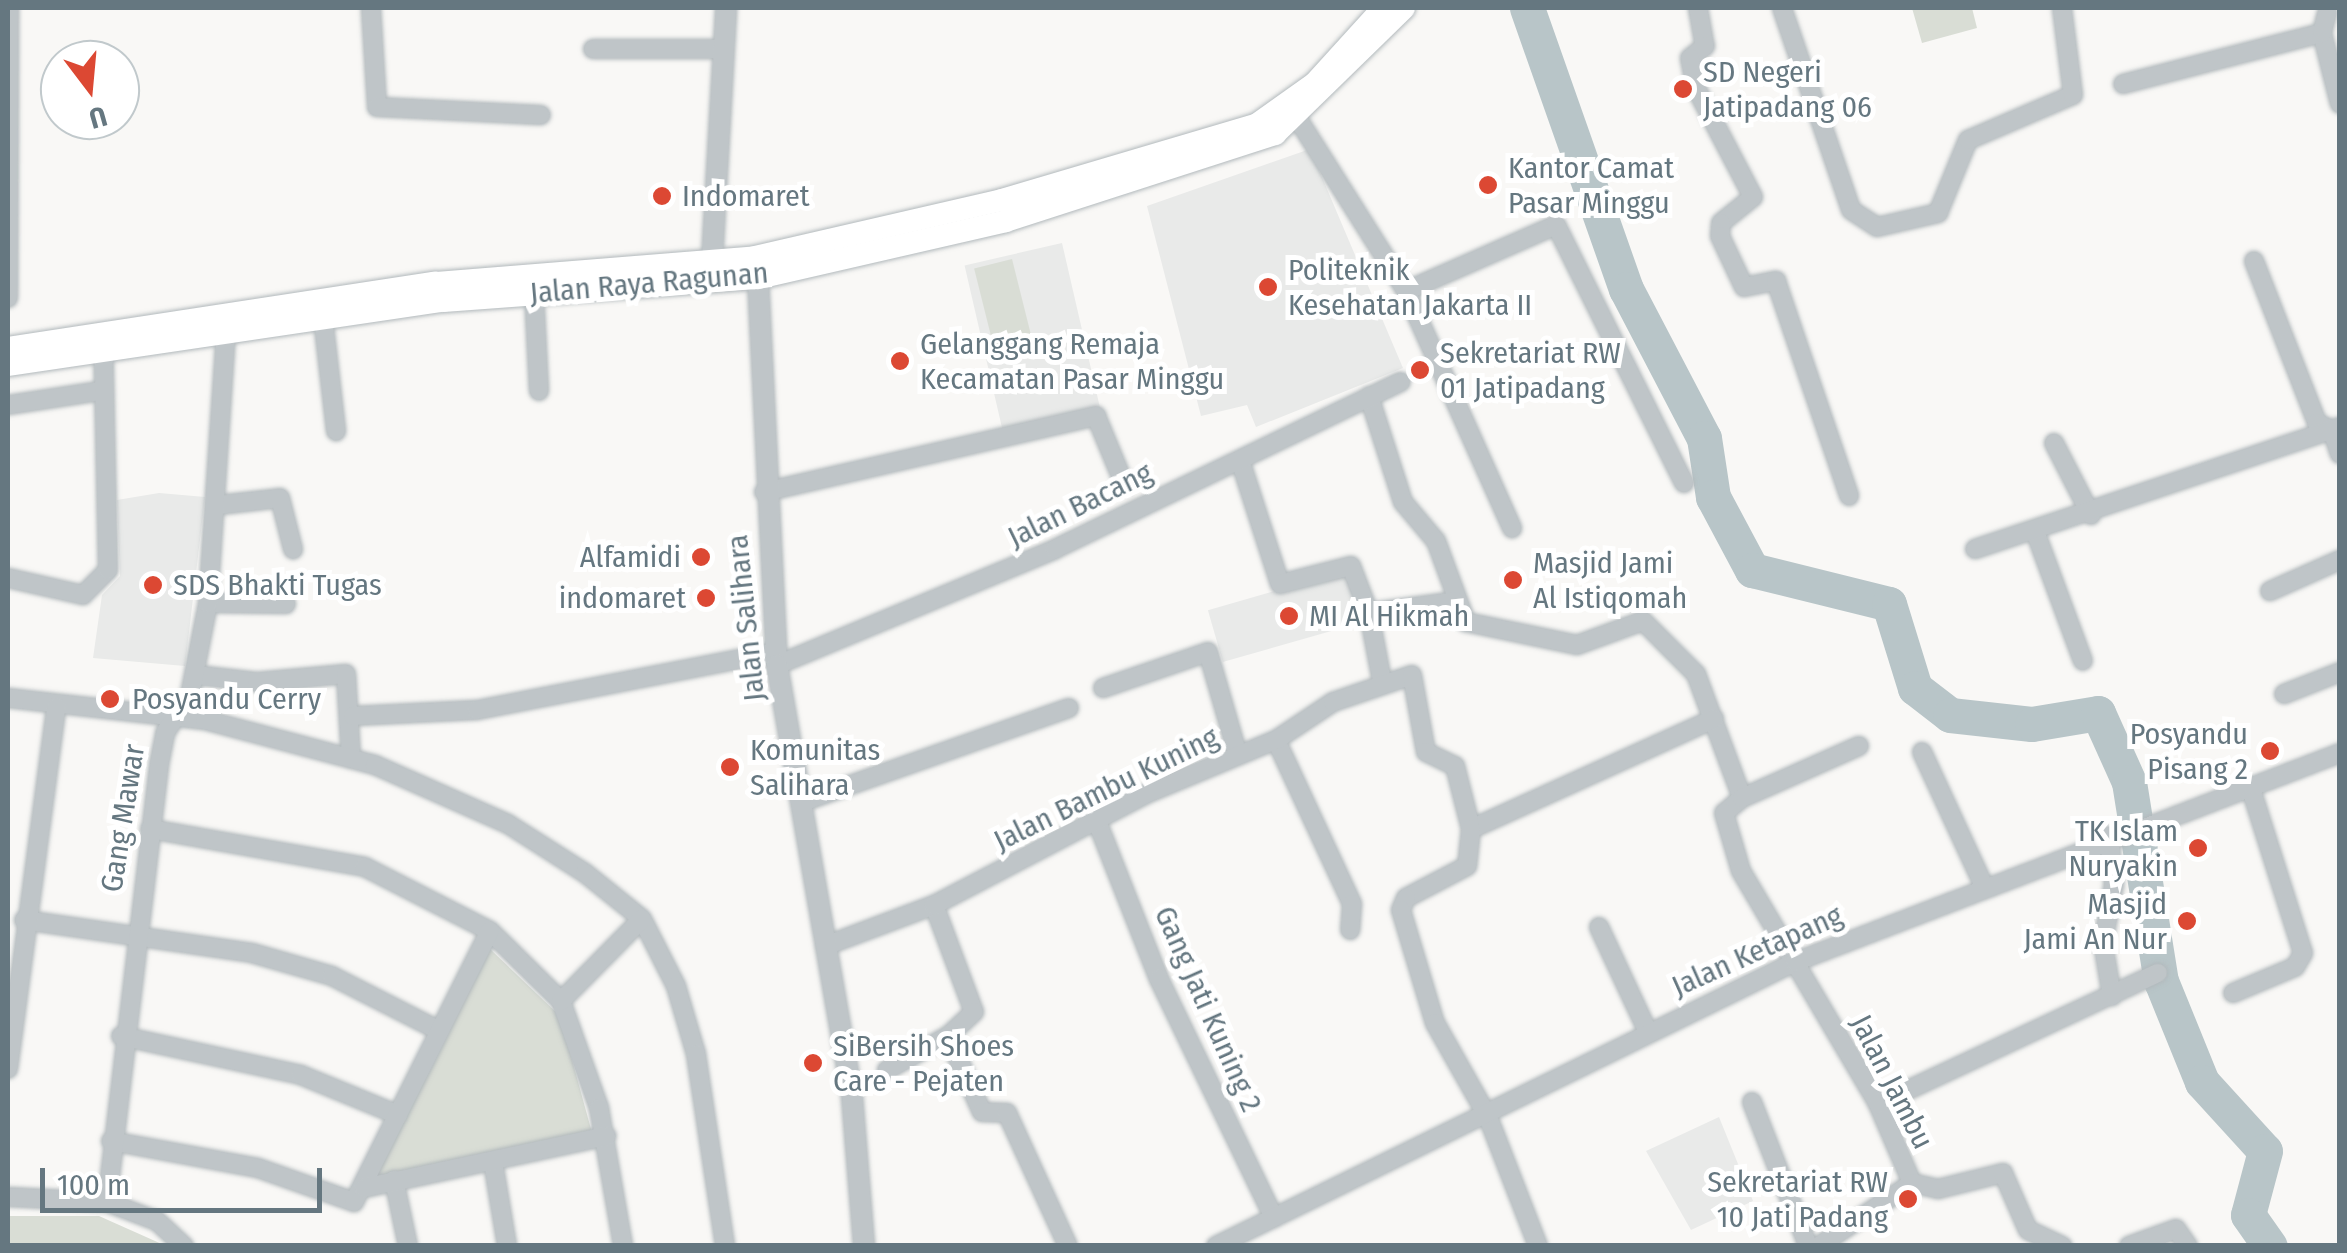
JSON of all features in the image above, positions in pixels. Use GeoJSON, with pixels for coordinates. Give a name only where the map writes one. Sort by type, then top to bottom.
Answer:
{"type":"FeatureCollection","features":[{"type":"Feature","properties":{"kind":"main road","name":"Jalan Raya Ragunan"},"geometry":{"type":"LineString","coordinates":[[8,365],[103,343],[434,284],[712,260],[1086,178],[1294,112],[1383,8]]}},
{"type":"Feature","properties":{"kind":"main road","name":"Jalan Raya Ragunan"},"geometry":{"type":"LineString","coordinates":[[8,348],[226,333],[534,292],[758,278],[1056,207],[1235,150],[1294,112],[1404,8]]}},
{"type":"Feature","properties":{"kind":"street"},"geometry":{"type":"LineString","coordinates":[[8,298],[9,8]]}},
{"type":"Feature","properties":{"kind":"street"},"geometry":{"type":"LineString","coordinates":[[371,8],[377,108],[541,115]]}},
{"type":"Feature","properties":{"kind":"street"},"geometry":{"type":"LineString","coordinates":[[712,260],[726,8]]}},
{"type":"Feature","properties":{"kind":"street"},"geometry":{"type":"LineString","coordinates":[[1698,8],[1705,46],[1690,58],[1696,88],[1753,197],[1720,222],[1720,236],[1744,287],[1776,281],[1849,496]]}},
{"type":"Feature","properties":{"kind":"street"},"geometry":{"type":"LineString","coordinates":[[1782,8],[1851,210],[1877,228],[1938,213],[1968,140],[2072,95],[2062,8]]}},
{"type":"Feature","properties":{"kind":"street"},"geometry":{"type":"LineString","coordinates":[[2326,10],[2322,33],[2340,104]]}},
{"type":"Feature","properties":{"kind":"street"},"geometry":{"type":"LineString","coordinates":[[2326,10],[2340,61]]}},
{"type":"Feature","properties":{"kind":"street"},"geometry":{"type":"LineString","coordinates":[[2123,84],[2322,33]]}},
{"type":"Feature","properties":{"kind":"street"},"geometry":{"type":"LineString","coordinates":[[593,49],[724,50]]}},
{"type":"Feature","properties":{"kind":"street"},"geometry":{"type":"LineString","coordinates":[[1294,112],[1406,291],[1512,528]]}},
{"type":"Feature","properties":{"kind":"street"},"geometry":{"type":"LineString","coordinates":[[1406,291],[1556,225],[1684,483]]}},
{"type":"Feature","properties":{"kind":"street"},"geometry":{"type":"LineString","coordinates":[[2254,261],[2317,424],[2336,428]]}},
{"type":"Feature","properties":{"kind":"street","name":"Jalan Salihara"},"geometry":{"type":"LineString","coordinates":[[758,278],[764,492],[776,659],[852,1096],[864,1246]]}},
{"type":"Feature","properties":{"kind":"street"},"geometry":{"type":"LineString","coordinates":[[534,292],[539,391]]}},
{"type":"Feature","properties":{"kind":"street"},"geometry":{"type":"LineString","coordinates":[[323,318],[336,430]]}},
{"type":"Feature","properties":{"kind":"street","name":"Gang Mawar"},"geometry":{"type":"LineString","coordinates":[[107,1202],[133,930],[150,829],[173,716],[196,675],[208,603],[219,505],[226,333]]}},
{"type":"Feature","properties":{"kind":"street"},"geometry":{"type":"LineString","coordinates":[[8,578],[84,594],[103,582],[103,343]]}},
{"type":"Feature","properties":{"kind":"street","name":"Jalan Bacang"},"geometry":{"type":"LineString","coordinates":[[352,716],[478,710],[776,659],[989,579],[1401,382]]}},
{"type":"Feature","properties":{"kind":"street"},"geometry":{"type":"LineString","coordinates":[[8,405],[100,392]]}},
{"type":"Feature","properties":{"kind":"street"},"geometry":{"type":"LineString","coordinates":[[1369,396],[1404,502],[1436,540],[1455,601],[1471,625],[1577,645],[1643,621],[1687,661],[1714,718],[1742,798],[1859,746]]}},
{"type":"Feature","properties":{"kind":"street"},"geometry":{"type":"LineString","coordinates":[[764,492],[1096,416],[1125,486]]}},
{"type":"Feature","properties":{"kind":"street"},"geometry":{"type":"LineString","coordinates":[[2336,428],[2340,454]]}},
{"type":"Feature","properties":{"kind":"street"},"geometry":{"type":"LineString","coordinates":[[1975,549],[2036,534],[2336,428]]}},
{"type":"Feature","properties":{"kind":"street"},"geometry":{"type":"LineString","coordinates":[[2054,443],[2090,515]]}},
{"type":"Feature","properties":{"kind":"street"},"geometry":{"type":"LineString","coordinates":[[1240,460],[1281,585],[1346,566],[1357,568],[1382,681]]}},
{"type":"Feature","properties":{"kind":"street"},"geometry":{"type":"LineString","coordinates":[[219,505],[280,498],[293,549]]}},
{"type":"Feature","properties":{"kind":"street"},"geometry":{"type":"LineString","coordinates":[[2036,534],[2083,661]]}},
{"type":"Feature","properties":{"kind":"street"},"geometry":{"type":"LineString","coordinates":[[2270,591],[2340,560]]}},
{"type":"Feature","properties":{"kind":"street"},"geometry":{"type":"LineString","coordinates":[[1369,612],[1455,601]]}},
{"type":"Feature","properties":{"kind":"street"},"geometry":{"type":"LineString","coordinates":[[208,603],[286,604]]}},
{"type":"Feature","properties":{"kind":"street"},"geometry":{"type":"LineString","coordinates":[[1103,688],[1208,652],[1238,755]]}},
{"type":"Feature","properties":{"kind":"street"},"geometry":{"type":"LineString","coordinates":[[2284,694],[2340,672]]}},
{"type":"Feature","properties":{"kind":"street"},"geometry":{"type":"LineString","coordinates":[[196,675],[260,682],[346,674],[352,716],[351,759]]}},
{"type":"Feature","properties":{"kind":"street","name":"Jalan Bambu Kuning"},"geometry":{"type":"LineString","coordinates":[[825,946],[934,905],[1096,820],[1276,740],[1382,681],[1406,674],[1417,682],[1426,752],[1454,766],[1471,829]]}},
{"type":"Feature","properties":{"kind":"street"},"geometry":{"type":"LineString","coordinates":[[8,698],[56,707],[173,716],[351,759],[508,824],[642,918],[688,1022],[725,1246]]}},
{"type":"Feature","properties":{"kind":"street"},"geometry":{"type":"LineString","coordinates":[[8,1070],[10,1022],[56,707]]}},
{"type":"Feature","properties":{"kind":"street"},"geometry":{"type":"LineString","coordinates":[[802,802],[1069,708]]}},
{"type":"Feature","properties":{"kind":"street"},"geometry":{"type":"LineString","coordinates":[[1538,1246],[1488,1117],[1435,1023],[1401,910],[1411,894],[1467,866],[1471,829],[1714,718]]}},
{"type":"Feature","properties":{"kind":"street"},"geometry":{"type":"LineString","coordinates":[[1276,740],[1352,904],[1350,930]]}},
{"type":"Feature","properties":{"kind":"street"},"geometry":{"type":"LineString","coordinates":[[1922,752],[1984,886]]}},
{"type":"Feature","properties":{"kind":"street","name":"Jalan Ketapang"},"geometry":{"type":"LineString","coordinates":[[1216,1246],[1488,1117],[1647,1030],[1795,962],[2110,836],[2340,752]]}},
{"type":"Feature","properties":{"kind":"street"},"geometry":{"type":"LineString","coordinates":[[2233,993],[2295,967],[2303,954],[2250,786]]}},
{"type":"Feature","properties":{"kind":"street","name":"Jalan Jambu"},"geometry":{"type":"LineString","coordinates":[[1742,798],[1724,813],[1741,871],[1878,1104],[1912,1183],[1818,1246]]}},
{"type":"Feature","properties":{"kind":"street","name":"Gang Jati Kuning 2"},"geometry":{"type":"LineString","coordinates":[[1096,820],[1159,979],[1274,1218]]}},
{"type":"Feature","properties":{"kind":"street"},"geometry":{"type":"LineString","coordinates":[[150,829],[364,867],[490,930],[561,1001],[606,1136],[622,1246]]}},
{"type":"Feature","properties":{"kind":"street"},"geometry":{"type":"LineString","coordinates":[[2110,836],[2103,943],[2112,996]]}},
{"type":"Feature","properties":{"kind":"street"},"geometry":{"type":"LineString","coordinates":[[888,1070],[948,1036],[974,1012],[934,905]]}},
{"type":"Feature","properties":{"kind":"street"},"geometry":{"type":"LineString","coordinates":[[561,1001],[642,918]]}},
{"type":"Feature","properties":{"kind":"street"},"geometry":{"type":"LineString","coordinates":[[24,920],[133,930],[332,976],[436,1028]]}},
{"type":"Feature","properties":{"kind":"street"},"geometry":{"type":"LineString","coordinates":[[1598,927],[1647,1030]]}},
{"type":"Feature","properties":{"kind":"street"},"geometry":{"type":"LineString","coordinates":[[111,1140],[258,1168],[350,1204],[364,1188],[436,1028],[490,930]]}},
{"type":"Feature","properties":{"kind":"street"},"geometry":{"type":"LineString","coordinates":[[1878,1104],[2158,973]]}},
{"type":"Feature","properties":{"kind":"street"},"geometry":{"type":"LineString","coordinates":[[121,1036],[302,1075],[398,1115]]}},
{"type":"Feature","properties":{"kind":"street"},"geometry":{"type":"LineString","coordinates":[[948,1036],[982,1112],[1009,1118],[1068,1246]]}},
{"type":"Feature","properties":{"kind":"street"},"geometry":{"type":"LineString","coordinates":[[1752,1102],[1808,1246]]}},
{"type":"Feature","properties":{"kind":"street"},"geometry":{"type":"LineString","coordinates":[[364,1188],[606,1136]]}},
{"type":"Feature","properties":{"kind":"street"},"geometry":{"type":"LineString","coordinates":[[493,1162],[507,1246]]}},
{"type":"Feature","properties":{"kind":"street"},"geometry":{"type":"LineString","coordinates":[[1912,1183],[1938,1189],[2004,1174],[2028,1230],[2062,1246]]}},
{"type":"Feature","properties":{"kind":"street"},"geometry":{"type":"LineString","coordinates":[[394,1180],[408,1246]]}},
{"type":"Feature","properties":{"kind":"street"},"geometry":{"type":"LineString","coordinates":[[8,1197],[107,1202],[158,1220],[184,1246]]}},
{"type":"Feature","properties":{"kind":"street"},"geometry":{"type":"LineString","coordinates":[[2129,1246],[2174,1229],[2188,1246]]}},
{"type":"Feature","properties":{"kind":"shaded area"},"geometry":{"type":"Polygon","coordinates":[[[1912,8],[1972,8],[1977,28],[1922,43],[1912,8]]]}},
{"type":"Feature","properties":{"kind":"shaded area","name":"Politeknik Kesehatan Jakarta II"},"geometry":{"type":"Polygon","coordinates":[[[1310,149],[1403,368],[1256,427],[1247,405],[1201,416],[1147,206],[1310,149]]]}},
{"type":"Feature","properties":{"kind":"shaded area"},"geometry":{"type":"Polygon","coordinates":[[[1062,243],[1100,409],[1003,431],[965,265],[1062,243]]]}},
{"type":"Feature","properties":{"kind":"shaded area"},"geometry":{"type":"Polygon","coordinates":[[[1012,259],[1032,338],[994,347],[974,268],[1012,259]]]}},
{"type":"Feature","properties":{"kind":"shaded area","name":"SDS Bhakti Tugas"},"geometry":{"type":"Polygon","coordinates":[[[159,493],[205,497],[185,666],[93,658],[102,595],[120,576],[117,500],[159,493]]]}},
{"type":"Feature","properties":{"kind":"shaded area","name":"MI Al Hikmah"},"geometry":{"type":"Polygon","coordinates":[[[1355,568],[1370,620],[1223,662],[1208,610],[1355,568]]]}},
{"type":"Feature","properties":{"kind":"shaded area"},"geometry":{"type":"Polygon","coordinates":[[[489,948],[560,1016],[594,1140],[371,1182],[489,948]]]}},
{"type":"Feature","properties":{"kind":"shaded area"},"geometry":{"type":"Polygon","coordinates":[[[1719,1117],[1753,1201],[1691,1230],[1646,1151],[1719,1117]]]}},
{"type":"Feature","properties":{"kind":"shaded area"},"geometry":{"type":"Polygon","coordinates":[[[8,1216],[99,1216],[164,1245],[8,1245],[8,1216]]]}},
{"type":"Feature","properties":{"kind":"waterway"},"geometry":{"type":"LineString","coordinates":[[1527,8],[1626,289],[1704,438],[1713,497],[1752,570],[1889,604],[1915,688],[1950,715],[2032,724],[2098,713],[2129,782],[2161,981],[2202,1082],[2265,1151],[2248,1215],[2270,1246]]}},
{"type":"Feature","properties":{"kind":"place","name":"SD Negeri Jatipadang 06"},"geometry":{"type":"Point","coordinates":[1683,89]}},
{"type":"Feature","properties":{"kind":"place","name":"Kantor Camat Pasar Minggu"},"geometry":{"type":"Point","coordinates":[1488,185]}},
{"type":"Feature","properties":{"kind":"place","name":"Indomaret"},"geometry":{"type":"Point","coordinates":[662,196]}},
{"type":"Feature","properties":{"kind":"place","name":"Politeknik Kesehatan Jakarta II"},"geometry":{"type":"Point","coordinates":[1268,287]}},
{"type":"Feature","properties":{"kind":"place","name":"Gelanggang Remaja Kecamatan Pasar Minggu"},"geometry":{"type":"Point","coordinates":[900,361]}},
{"type":"Feature","properties":{"kind":"place","name":"Sekretariat RW 01 Jatipadang"},"geometry":{"type":"Point","coordinates":[1420,370]}},
{"type":"Feature","properties":{"kind":"place","name":"Alfamidi"},"geometry":{"type":"Point","coordinates":[701,557]}},
{"type":"Feature","properties":{"kind":"place","name":"Masjid Jami Al Istiqomah"},"geometry":{"type":"Point","coordinates":[1513,580]}},
{"type":"Feature","properties":{"kind":"place","name":"SDS Bhakti Tugas"},"geometry":{"type":"Point","coordinates":[153,585]}},
{"type":"Feature","properties":{"kind":"place","name":"indomaret"},"geometry":{"type":"Point","coordinates":[706,598]}},
{"type":"Feature","properties":{"kind":"place","name":"MI Al Hikmah"},"geometry":{"type":"Point","coordinates":[1289,616]}},
{"type":"Feature","properties":{"kind":"place","name":"Posyandu Cerry"},"geometry":{"type":"Point","coordinates":[110,699]}},
{"type":"Feature","properties":{"kind":"place","name":"Posyandu Pisang 2"},"geometry":{"type":"Point","coordinates":[2270,751]}},
{"type":"Feature","properties":{"kind":"place","name":"Komunitas Salihara"},"geometry":{"type":"Point","coordinates":[730,767]}},
{"type":"Feature","properties":{"kind":"place","name":"TK Islam Nuryakin"},"geometry":{"type":"Point","coordinates":[2198,848]}},
{"type":"Feature","properties":{"kind":"place","name":"Masjid Jami An Nur"},"geometry":{"type":"Point","coordinates":[2187,921]}},
{"type":"Feature","properties":{"kind":"place","name":"SiBersih Shoes Care - Pejaten"},"geometry":{"type":"Point","coordinates":[813,1063]}},
{"type":"Feature","properties":{"kind":"place","name":"Sekretariat RW 10 Jati Padang"},"geometry":{"type":"Point","coordinates":[1908,1199]}}]}
